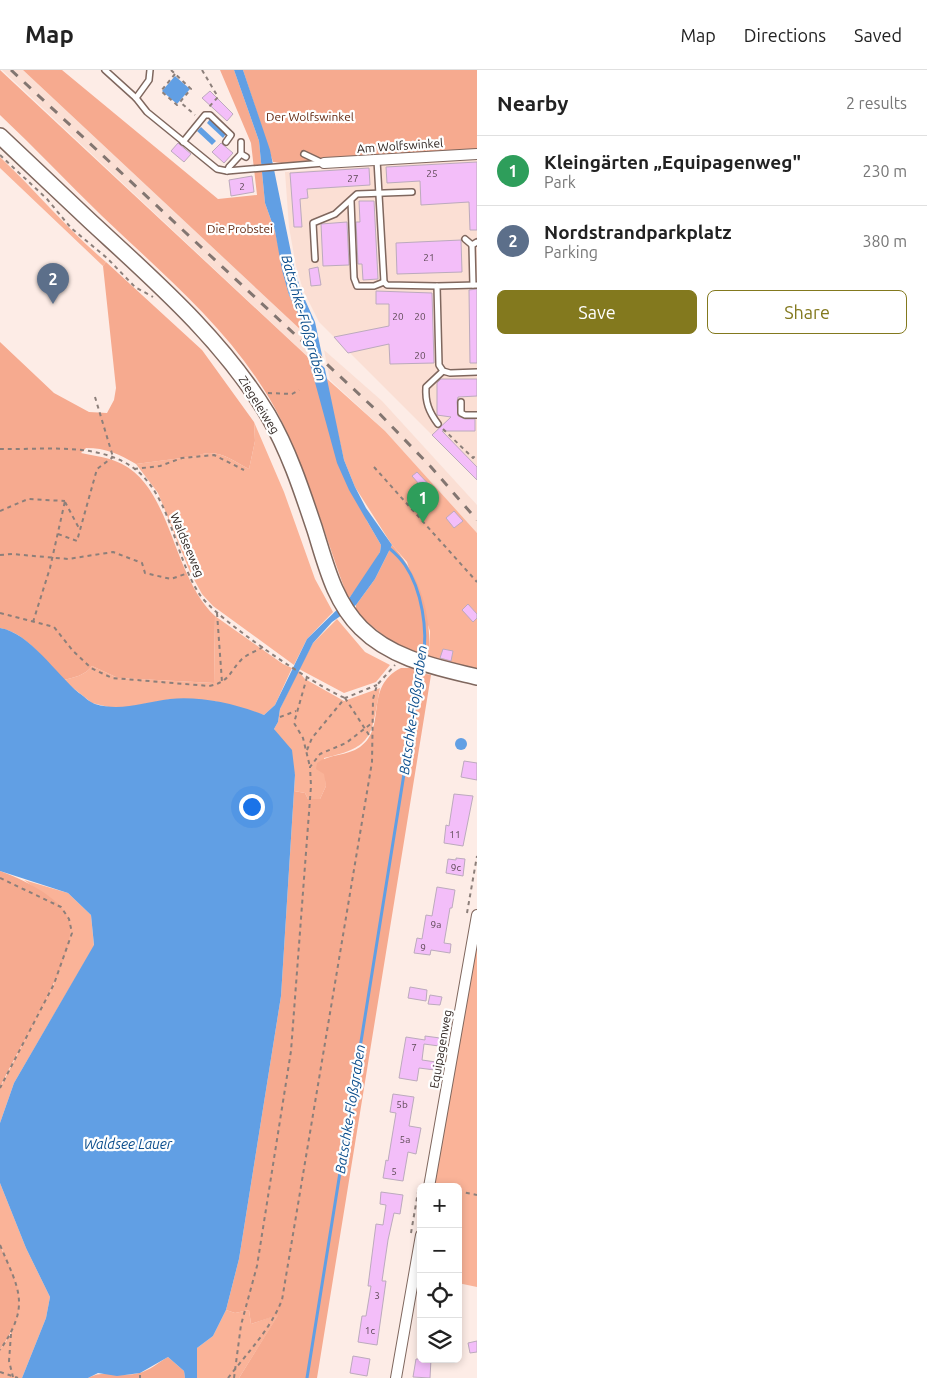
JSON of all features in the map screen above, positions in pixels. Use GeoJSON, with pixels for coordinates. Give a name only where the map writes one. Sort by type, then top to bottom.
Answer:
{"type":"FeatureCollection","features":[{"type":"Feature","properties":{"kind":"main road","name":"Ziegeleiweg"},"geometry":{"type":"LineString","coordinates":[[0,136],[180,305],[225,353],[257,398],[292,466],[330,576],[341,602],[350,616],[381,645],[422,663],[477,677]]}},
{"type":"Feature","properties":{"kind":"street","name":"Am Wolfswinkel"},"geometry":{"type":"LineString","coordinates":[[324,164],[477,154]]}},
{"type":"Feature","properties":{"kind":"street","name":"Equipagenweg"},"geometry":{"type":"LineString","coordinates":[[430,1183],[477,915]]}},
{"type":"Feature","properties":{"kind":"street"},"geometry":{"type":"LineString","coordinates":[[396,1378],[417,1257]]}},
{"type":"Feature","properties":{"kind":"lane"},"geometry":{"type":"LineString","coordinates":[[105,70],[136,98],[147,112],[217,169],[228,171],[324,164]]}},
{"type":"Feature","properties":{"kind":"lane"},"geometry":{"type":"LineString","coordinates":[[136,98],[149,80],[150,70]]}},
{"type":"Feature","properties":{"kind":"lane"},"geometry":{"type":"LineString","coordinates":[[183,142],[205,115],[210,115],[231,135],[226,142]]}},
{"type":"Feature","properties":{"kind":"lane"},"geometry":{"type":"LineString","coordinates":[[228,171],[229,167],[244,156],[241,142]]}},
{"type":"Feature","properties":{"kind":"lane"},"geometry":{"type":"LineString","coordinates":[[304,154],[324,164]]}},
{"type":"Feature","properties":{"kind":"lane"},"geometry":{"type":"LineString","coordinates":[[377,160],[384,282],[387,286],[475,285],[474,244],[465,239]]}},
{"type":"Feature","properties":{"kind":"lane"},"geometry":{"type":"LineString","coordinates":[[315,259],[313,223],[335,214],[357,194],[412,192]]}},
{"type":"Feature","properties":{"kind":"lane"},"geometry":{"type":"LineString","coordinates":[[351,201],[354,278],[357,286],[374,286],[384,282]]}},
{"type":"Feature","properties":{"kind":"lane"},"geometry":{"type":"LineString","coordinates":[[437,286],[439,364],[443,371],[450,373],[477,372]]}},
{"type":"Feature","properties":{"kind":"lane"},"geometry":{"type":"LineString","coordinates":[[438,424],[429,412],[426,387],[434,377],[443,371]]}},
{"type":"Feature","properties":{"kind":"lane"},"geometry":{"type":"LineString","coordinates":[[461,402],[461,413],[477,415]]}},
{"type":"Feature","properties":{"kind":"path"},"geometry":{"type":"LineString","coordinates":[[171,70],[191,89],[177,105],[161,91],[175,74]]}},
{"type":"Feature","properties":{"kind":"path"},"geometry":{"type":"LineString","coordinates":[[202,70],[218,97],[205,115]]}},
{"type":"Feature","properties":{"kind":"path"},"geometry":{"type":"LineString","coordinates":[[180,102],[200,120]]}},
{"type":"Feature","properties":{"kind":"path"},"geometry":{"type":"LineString","coordinates":[[0,155],[47,199],[84,240],[107,258],[135,287],[154,298]]}},
{"type":"Feature","properties":{"kind":"path"},"geometry":{"type":"LineString","coordinates":[[257,398],[272,391],[292,394],[299,390]]}},
{"type":"Feature","properties":{"kind":"path"},"geometry":{"type":"LineString","coordinates":[[57,534],[77,541],[97,470],[113,457],[95,397]]}},
{"type":"Feature","properties":{"kind":"path"},"geometry":{"type":"LineString","coordinates":[[438,424],[473,458],[477,454]]}},
{"type":"Feature","properties":{"kind":"path","name":"Waldseeweg"},"geometry":{"type":"LineString","coordinates":[[0,449],[83,450],[113,457],[134,469],[156,495],[188,573],[200,595],[217,614],[307,676],[345,698]]}},
{"type":"Feature","properties":{"kind":"path"},"geometry":{"type":"LineString","coordinates":[[134,469],[160,466],[182,458],[214,455],[244,470]]}},
{"type":"Feature","properties":{"kind":"path"},"geometry":{"type":"LineString","coordinates":[[374,467],[477,582]]}},
{"type":"Feature","properties":{"kind":"path"},"geometry":{"type":"LineString","coordinates":[[0,512],[28,499],[65,501]]}},
{"type":"Feature","properties":{"kind":"path"},"geometry":{"type":"LineString","coordinates":[[65,501],[80,530]]}},
{"type":"Feature","properties":{"kind":"path"},"geometry":{"type":"LineString","coordinates":[[33,622],[52,558],[65,501]]}},
{"type":"Feature","properties":{"kind":"path"},"geometry":{"type":"LineString","coordinates":[[0,555],[68,559],[113,552],[142,563],[146,573],[171,579],[188,573]]}},
{"type":"Feature","properties":{"kind":"path"},"geometry":{"type":"LineString","coordinates":[[0,613],[54,627],[73,651],[91,668],[112,678],[209,686],[228,679],[242,660],[263,647]]}},
{"type":"Feature","properties":{"kind":"path"},"geometry":{"type":"LineString","coordinates":[[217,614],[222,682]]}},
{"type":"Feature","properties":{"kind":"path"},"geometry":{"type":"LineString","coordinates":[[307,750],[312,738],[345,698],[377,685],[395,665]]}},
{"type":"Feature","properties":{"kind":"path"},"geometry":{"type":"LineString","coordinates":[[234,1378],[233,1372],[241,1325],[257,1266],[291,1051],[310,804],[310,767],[307,750],[294,723],[307,676]]}},
{"type":"Feature","properties":{"kind":"path"},"geometry":{"type":"LineString","coordinates":[[228,1378],[261,1338],[275,1316],[282,1300],[367,795],[372,762],[373,699],[377,685]]}},
{"type":"Feature","properties":{"kind":"path"},"geometry":{"type":"LineString","coordinates":[[345,698],[372,739]]}},
{"type":"Feature","properties":{"kind":"path"},"geometry":{"type":"LineString","coordinates":[[280,717],[296,711]]}},
{"type":"Feature","properties":{"kind":"path"},"geometry":{"type":"LineString","coordinates":[[310,767],[320,754],[346,743],[372,724]]}},
{"type":"Feature","properties":{"kind":"path"},"geometry":{"type":"LineString","coordinates":[[0,878],[61,907],[69,919],[72,933],[54,984],[0,1088]]}},
{"type":"Feature","properties":{"kind":"path"},"geometry":{"type":"LineString","coordinates":[[462,1193],[477,1195]]}},
{"type":"Feature","properties":{"kind":"path"},"geometry":{"type":"LineString","coordinates":[[0,1245],[12,1270],[20,1305],[18,1320],[0,1350]]}},
{"type":"Feature","properties":{"kind":"path"},"geometry":{"type":"LineString","coordinates":[[11,1334],[9,1361],[13,1377]]}},
{"type":"Feature","properties":{"kind":"path"},"geometry":{"type":"LineString","coordinates":[[0,1372],[18,1378]]}},
{"type":"Feature","properties":{"kind":"shaded area"},"geometry":{"type":"Polygon","coordinates":[[[2,70],[23,70],[303,332],[308,357],[2,70]]]}},
{"type":"Feature","properties":{"kind":"shaded area"},"geometry":{"type":"Polygon","coordinates":[[[0,157],[78,237],[106,262],[103,266],[0,168],[0,157]]]}},
{"type":"Feature","properties":{"kind":"shaded area"},"geometry":{"type":"Polygon","coordinates":[[[477,159],[477,480],[319,322],[303,290],[296,266],[289,227],[285,172],[477,159]]]}},
{"type":"Feature","properties":{"kind":"shaded area"},"geometry":{"type":"Polygon","coordinates":[[[324,350],[382,401],[477,505],[477,533],[385,431],[330,380],[324,350]]]}},
{"type":"Feature","properties":{"kind":"shaded area"},"geometry":{"type":"Polygon","coordinates":[[[325,377],[385,431],[477,533],[477,671],[430,658],[430,631],[407,562],[392,545],[355,487],[344,460],[325,377]]]}},
{"type":"Feature","properties":{"kind":"shaded area"},"geometry":{"type":"Polygon","coordinates":[[[254,422],[284,492],[315,579],[333,612],[307,639],[294,665],[213,606],[202,594],[190,572],[158,493],[136,464],[210,453],[224,456],[249,469],[255,441],[254,422]]]}},
{"type":"Feature","properties":{"kind":"shaded area"},"geometry":{"type":"Polygon","coordinates":[[[215,616],[283,664],[292,668],[275,705],[264,715],[214,701],[172,699],[117,709],[92,703],[63,680],[83,674],[92,666],[118,678],[214,683],[215,616]]]}},
{"type":"Feature","properties":{"kind":"shaded area"},"geometry":{"type":"Polygon","coordinates":[[[337,619],[365,652],[390,665],[376,682],[344,693],[299,669],[313,643],[337,619]]]}},
{"type":"Feature","properties":{"kind":"shaded area"},"geometry":{"type":"Polygon","coordinates":[[[298,671],[305,679],[344,701],[380,688],[375,717],[368,736],[353,749],[324,758],[326,786],[320,799],[308,799],[305,793],[294,791],[295,775],[274,729],[278,722],[280,709],[298,671]]]}},
{"type":"Feature","properties":{"kind":"shaded area"},"geometry":{"type":"Polygon","coordinates":[[[24,880],[68,893],[91,915],[94,946],[14,1083],[0,1123],[0,1088],[54,984],[61,907],[24,880]]]}},
{"type":"Feature","properties":{"kind":"shaded area"},"geometry":{"type":"Polygon","coordinates":[[[477,915],[477,1287],[462,1284],[462,1183],[430,1183],[477,915]]]}},
{"type":"Feature","properties":{"kind":"shaded area"},"geometry":{"type":"Polygon","coordinates":[[[0,1183],[26,1248],[50,1297],[46,1318],[22,1378],[0,1378],[0,1350],[11,1334],[3,1251],[0,1245],[0,1183]]]}},
{"type":"Feature","properties":{"kind":"shaded area"},"geometry":{"type":"Polygon","coordinates":[[[226,1310],[235,1313],[249,1310],[251,1324],[279,1314],[239,1378],[197,1378],[197,1348],[213,1336],[226,1310]]]}},
{"type":"Feature","properties":{"kind":"green space"},"geometry":{"type":"Polygon","coordinates":[[[0,70],[310,359],[322,404],[367,521],[381,545],[380,552],[370,570],[350,597],[348,598],[293,445],[266,394],[247,365],[226,338],[178,287],[102,216],[0,115],[0,70]]]}},
{"type":"Feature","properties":{"kind":"green space","name":"Die Probstei"},"geometry":{"type":"Polygon","coordinates":[[[23,70],[62,70],[218,199],[257,195],[251,143],[220,70],[234,70],[259,141],[265,203],[275,231],[289,295],[301,319],[308,341],[303,332],[23,70]]]}},
{"type":"Feature","properties":{"kind":"green space","name":"Der Wolfswinkel"},"geometry":{"type":"Polygon","coordinates":[[[243,70],[477,70],[477,154],[283,166],[282,163],[273,162],[243,70]]]}},
{"type":"Feature","properties":{"kind":"green space"},"geometry":{"type":"Polygon","coordinates":[[[106,262],[202,350],[254,422],[255,441],[249,469],[224,456],[211,453],[136,464],[106,450],[86,448],[81,453],[107,458],[122,464],[139,476],[152,493],[189,579],[201,599],[215,616],[214,683],[118,678],[92,666],[83,674],[63,680],[27,642],[10,631],[0,628],[0,342],[54,393],[89,412],[107,413],[114,400],[116,388],[103,266],[106,262]]]}},
{"type":"Feature","properties":{"kind":"green space"},"geometry":{"type":"Polygon","coordinates":[[[392,545],[411,571],[423,597],[430,641],[430,658],[399,645],[372,626],[356,611],[356,605],[375,579],[392,545]]]}},
{"type":"Feature","properties":{"kind":"green space"},"geometry":{"type":"Polygon","coordinates":[[[401,668],[414,668],[414,671],[431,675],[317,1378],[239,1378],[278,1315],[251,1324],[249,1310],[235,1313],[226,1310],[239,1259],[281,996],[294,791],[305,793],[308,799],[320,799],[326,786],[324,774],[316,769],[317,763],[355,750],[368,739],[373,729],[382,686],[389,676],[401,668]]]}},
{"type":"Feature","properties":{"kind":"green space"},"geometry":{"type":"Polygon","coordinates":[[[0,871],[40,890],[58,904],[69,921],[70,936],[56,979],[0,1088],[0,871]]]}},
{"type":"Feature","properties":{"kind":"green space"},"geometry":{"type":"Polygon","coordinates":[[[0,1245],[17,1286],[19,1309],[10,1334],[0,1350],[0,1245]]]}},
{"type":"Feature","properties":{"kind":"green space"},"geometry":{"type":"Polygon","coordinates":[[[168,1357],[184,1371],[185,1378],[88,1378],[100,1374],[126,1375],[143,1372],[168,1357]]]}},
{"type":"Feature","properties":{"kind":"water","name":"Waldsee Lauer"},"geometry":{"type":"Polygon","coordinates":[[[234,70],[243,70],[270,150],[294,267],[301,291],[315,322],[344,460],[366,508],[392,545],[375,579],[356,605],[332,622],[313,643],[280,709],[278,722],[274,729],[292,750],[295,775],[281,996],[239,1259],[226,1310],[213,1336],[197,1348],[197,1378],[185,1378],[184,1371],[168,1357],[140,1373],[117,1376],[98,1373],[88,1378],[22,1378],[46,1318],[50,1297],[26,1248],[0,1183],[0,1123],[14,1083],[94,945],[91,915],[68,893],[0,871],[0,628],[11,631],[32,646],[70,685],[95,704],[123,707],[182,698],[230,704],[264,715],[275,705],[307,639],[350,597],[380,552],[381,545],[349,490],[337,463],[310,364],[308,341],[301,319],[289,295],[275,231],[265,203],[259,141],[234,70]]]}},
{"type":"Feature","properties":{"kind":"water"},"geometry":{"type":"Polygon","coordinates":[[[175,76],[190,89],[177,104],[162,91],[175,76]]]}},
{"type":"Feature","properties":{"kind":"water"},"geometry":{"type":"Polygon","coordinates":[[[210,119],[226,134],[223,138],[207,123],[210,119]]]}},
{"type":"Feature","properties":{"kind":"water"},"geometry":{"type":"Polygon","coordinates":[[[201,127],[216,141],[212,145],[197,131],[201,127]]]}},
{"type":"Feature","properties":{"kind":"water"},"geometry":{"type":"Polygon","coordinates":[[[459,738],[463,738],[467,744],[463,750],[459,750],[455,746],[455,742],[459,738]]]}},
{"type":"Feature","properties":{"kind":"pier"},"geometry":{"type":"Polygon","coordinates":[[[305,340],[325,359],[327,370],[307,352],[305,340]]]}},
{"type":"Feature","properties":{"kind":"building"},"geometry":{"type":"Polygon","coordinates":[[[210,91],[233,114],[227,121],[202,98],[210,91]]]}},
{"type":"Feature","properties":{"kind":"building"},"geometry":{"type":"Polygon","coordinates":[[[178,143],[191,154],[184,162],[171,151],[178,143]]]}},
{"type":"Feature","properties":{"kind":"building"},"geometry":{"type":"Polygon","coordinates":[[[221,143],[233,153],[224,163],[212,152],[221,143]]]}},
{"type":"Feature","properties":{"kind":"building"},"geometry":{"type":"Polygon","coordinates":[[[477,162],[477,230],[470,230],[469,202],[421,205],[420,181],[387,183],[386,167],[477,162]]]}},
{"type":"Feature","properties":{"kind":"building"},"geometry":{"type":"Polygon","coordinates":[[[369,168],[370,185],[307,189],[308,198],[300,199],[302,227],[294,227],[290,173],[369,168]]]}},
{"type":"Feature","properties":{"kind":"building"},"geometry":{"type":"Polygon","coordinates":[[[252,176],[254,192],[231,196],[229,180],[252,176]]]}},
{"type":"Feature","properties":{"kind":"building"},"geometry":{"type":"Polygon","coordinates":[[[359,201],[374,201],[378,279],[363,280],[362,264],[358,264],[356,222],[360,222],[359,201]]]}},
{"type":"Feature","properties":{"kind":"building"},"geometry":{"type":"Polygon","coordinates":[[[347,222],[349,265],[323,266],[321,224],[347,222]]]}},
{"type":"Feature","properties":{"kind":"building"},"geometry":{"type":"Polygon","coordinates":[[[461,240],[462,272],[397,274],[396,243],[461,240]]]}},
{"type":"Feature","properties":{"kind":"building"},"geometry":{"type":"Polygon","coordinates":[[[318,267],[321,285],[311,286],[309,269],[318,267]]]}},
{"type":"Feature","properties":{"kind":"building"},"geometry":{"type":"Polygon","coordinates":[[[477,289],[477,363],[470,363],[469,290],[477,289]]]}},
{"type":"Feature","properties":{"kind":"building"},"geometry":{"type":"Polygon","coordinates":[[[376,291],[432,293],[434,363],[390,364],[389,344],[348,353],[334,337],[389,326],[389,304],[376,304],[376,291]]]}},
{"type":"Feature","properties":{"kind":"building"},"geometry":{"type":"Polygon","coordinates":[[[441,379],[477,379],[477,396],[458,397],[457,402],[458,416],[465,419],[475,419],[475,431],[442,431],[477,467],[477,480],[432,435],[451,417],[437,415],[437,383],[441,379]]]}},
{"type":"Feature","properties":{"kind":"building"},"geometry":{"type":"Polygon","coordinates":[[[417,472],[438,494],[432,499],[412,476],[417,472]]]}},
{"type":"Feature","properties":{"kind":"building"},"geometry":{"type":"Polygon","coordinates":[[[454,511],[463,521],[454,528],[446,518],[454,511]]]}},
{"type":"Feature","properties":{"kind":"building"},"geometry":{"type":"Polygon","coordinates":[[[468,604],[477,614],[477,618],[473,622],[462,610],[468,604]]]}},
{"type":"Feature","properties":{"kind":"building"},"geometry":{"type":"Polygon","coordinates":[[[443,649],[453,651],[451,661],[440,658],[443,649]]]}},
{"type":"Feature","properties":{"kind":"building"},"geometry":{"type":"Polygon","coordinates":[[[464,761],[477,763],[477,780],[461,777],[464,761]]]}},
{"type":"Feature","properties":{"kind":"building"},"geometry":{"type":"Polygon","coordinates":[[[454,794],[473,796],[463,846],[444,843],[446,825],[449,826],[454,794]]]}},
{"type":"Feature","properties":{"kind":"building"},"geometry":{"type":"Polygon","coordinates":[[[456,858],[465,859],[463,876],[446,873],[448,859],[456,860],[456,858]]]}},
{"type":"Feature","properties":{"kind":"building"},"geometry":{"type":"Polygon","coordinates":[[[437,887],[455,890],[444,943],[451,944],[450,953],[431,950],[430,955],[414,953],[417,938],[422,939],[426,915],[432,916],[437,887]]]}},
{"type":"Feature","properties":{"kind":"building"},"geometry":{"type":"Polygon","coordinates":[[[410,987],[427,990],[426,1001],[408,998],[410,987]]]}},
{"type":"Feature","properties":{"kind":"building"},"geometry":{"type":"Polygon","coordinates":[[[430,995],[442,997],[440,1005],[428,1004],[430,995]]]}},
{"type":"Feature","properties":{"kind":"building"},"geometry":{"type":"Polygon","coordinates":[[[425,1036],[440,1038],[439,1046],[424,1044],[422,1060],[436,1062],[435,1070],[419,1068],[417,1081],[399,1078],[406,1037],[425,1040],[425,1036]]]}},
{"type":"Feature","properties":{"kind":"building"},"geometry":{"type":"Polygon","coordinates":[[[393,1094],[414,1097],[409,1126],[421,1128],[416,1154],[408,1152],[403,1181],[383,1178],[386,1160],[388,1161],[396,1113],[390,1112],[393,1094]]]}},
{"type":"Feature","properties":{"kind":"building"},"geometry":{"type":"Polygon","coordinates":[[[381,1192],[403,1195],[400,1214],[394,1213],[388,1240],[382,1281],[386,1281],[377,1345],[358,1342],[362,1316],[366,1316],[371,1286],[368,1286],[376,1224],[383,1225],[386,1205],[380,1204],[381,1192]]]}},
{"type":"Feature","properties":{"kind":"building"},"geometry":{"type":"Polygon","coordinates":[[[477,1341],[477,1352],[470,1353],[468,1343],[477,1341]]]}},
{"type":"Feature","properties":{"kind":"building"},"geometry":{"type":"Polygon","coordinates":[[[353,1356],[370,1359],[367,1376],[350,1373],[353,1356]]]}},
{"type":"Feature","properties":{"kind":"building"},"geometry":{"type":"Polygon","coordinates":[[[416,1359],[417,1363],[431,1363],[430,1378],[413,1377],[416,1359]]]}},
{"type":"Feature","properties":{"kind":"waterway","name":"Batschke‐Floßgraben"},"geometry":{"type":"LineString","coordinates":[[389,548],[405,565],[416,586],[424,623],[423,659]]}},
{"type":"Feature","properties":{"kind":"waterway","name":"Batschke‐Floßgraben"},"geometry":{"type":"LineString","coordinates":[[307,1378],[421,668]]}},
{"type":"Feature","properties":{"kind":"railway"},"geometry":{"type":"LineString","coordinates":[[11,70],[375,409],[431,467],[477,520]]}},
{"type":"Feature","properties":{"kind":"place","name":"Nordstrandparkplatz"},"geometry":{"type":"Point","coordinates":[53,304]}},
{"type":"Feature","properties":{"kind":"place","name":"Kleingärten „Equipagenweg\""},"geometry":{"type":"Point","coordinates":[423,523]}}]}
